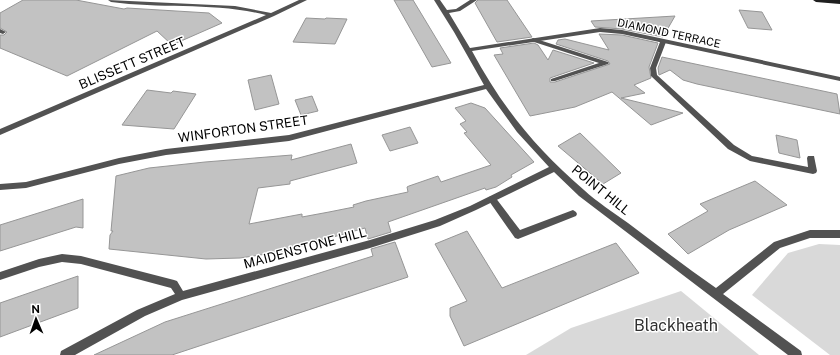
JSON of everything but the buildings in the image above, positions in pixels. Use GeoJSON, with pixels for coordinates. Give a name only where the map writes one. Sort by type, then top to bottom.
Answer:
{"type":"FeatureCollection","features":[{"type":"Feature","properties":{"kind":"main road"},"geometry":{"type":"LineString","coordinates":[[816,0],[840,2]]}},
{"type":"Feature","properties":{"kind":"street"},"geometry":{"type":"LineString","coordinates":[[111,0],[144,5],[202,3],[248,8],[272,15]]}},
{"type":"Feature","properties":{"kind":"street","name":"BLISSETT STREET"},"geometry":{"type":"LineString","coordinates":[[0,132],[304,0]]}},
{"type":"Feature","properties":{"kind":"street","name":"POINT HILL"},"geometry":{"type":"LineString","coordinates":[[437,0],[469,50],[488,86],[505,111],[554,168],[582,194],[797,355]]}},
{"type":"Feature","properties":{"kind":"street"},"geometry":{"type":"LineString","coordinates":[[446,12],[458,10],[474,0]]}},
{"type":"Feature","properties":{"kind":"street","name":"DIAMOND TERRACE"},"geometry":{"type":"LineString","coordinates":[[469,50],[600,30],[622,32],[840,79]]}},
{"type":"Feature","properties":{"kind":"street"},"geometry":{"type":"LineString","coordinates":[[533,40],[606,63],[553,80]]}},
{"type":"Feature","properties":{"kind":"street"},"geometry":{"type":"LineString","coordinates":[[663,42],[653,68],[654,76],[731,147],[750,158],[814,171],[811,158]]}},
{"type":"Feature","properties":{"kind":"street","name":"WINFORTON STREET"},"geometry":{"type":"LineString","coordinates":[[0,187],[26,185],[119,161],[166,152],[289,138],[488,86]]}},
{"type":"Feature","properties":{"kind":"street","name":"MAIDENSTONE HILL"},"geometry":{"type":"LineString","coordinates":[[65,355],[141,313],[181,296],[370,244],[437,223],[492,200],[554,168]]}},
{"type":"Feature","properties":{"kind":"street"},"geometry":{"type":"LineString","coordinates":[[492,200],[518,235],[573,214]]}},
{"type":"Feature","properties":{"kind":"street"},"geometry":{"type":"LineString","coordinates":[[716,294],[777,245],[810,234],[840,234]]}},
{"type":"Feature","properties":{"kind":"street"},"geometry":{"type":"LineString","coordinates":[[0,276],[39,263],[62,258],[81,260],[174,284],[181,296]]}},
{"type":"Feature","properties":{"kind":"green space"},"geometry":{"type":"Polygon","coordinates":[[[819,244],[840,245],[840,355],[830,355],[752,295],[788,253],[819,244]]]}},
{"type":"Feature","properties":{"kind":"green space","name":"Blackheath"},"geometry":{"type":"Polygon","coordinates":[[[681,291],[759,355],[526,355],[571,328],[681,291]]]}}]}
